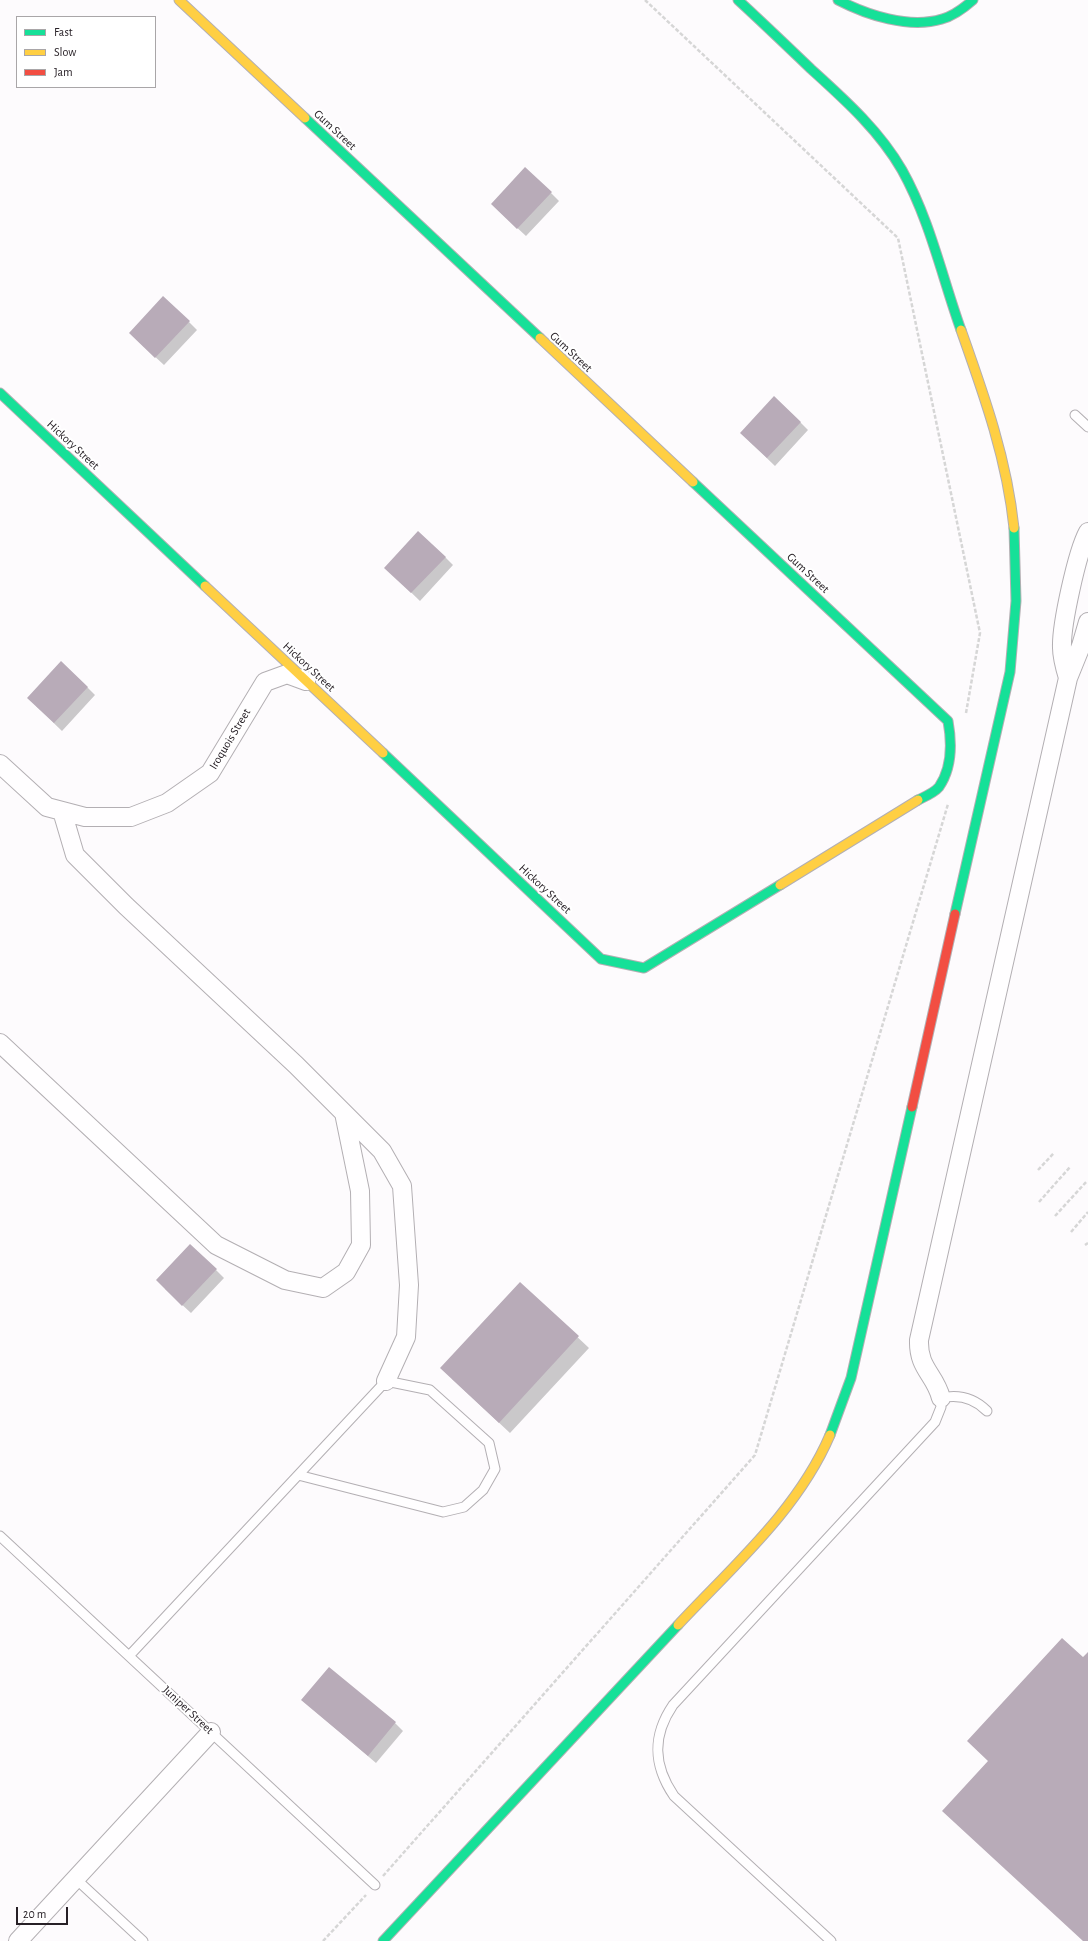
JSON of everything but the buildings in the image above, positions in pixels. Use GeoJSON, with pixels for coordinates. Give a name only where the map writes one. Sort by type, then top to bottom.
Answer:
{"type":"FeatureCollection","features":[{"type":"Feature","properties":{"kind":"street","name":"Gum Street"},"geometry":{"type":"LineString","coordinates":[[179,0],[948,721],[952,741],[949,766],[938,788],[644,968],[601,959]]}},
{"type":"Feature","properties":{"kind":"street"},"geometry":{"type":"LineString","coordinates":[[383,1941],[770,1527],[798,1493],[830,1438],[845,1399],[851,1378],[1010,672],[1016,615],[1017,577],[1013,513],[1008,482],[991,421],[924,218],[900,169],[879,137],[865,120],[738,0]]}},
{"type":"Feature","properties":{"kind":"street"},"geometry":{"type":"LineString","coordinates":[[838,0],[860,11],[915,23],[933,22],[950,17],[959,12],[973,0]]}},
{"type":"Feature","properties":{"kind":"street","name":"Hickory Street"},"geometry":{"type":"LineString","coordinates":[[0,393],[601,959]]}},
{"type":"Feature","properties":{"kind":"street"},"geometry":{"type":"LineString","coordinates":[[1068,678],[1063,664],[1062,635],[1081,549],[1088,532]]}},
{"type":"Feature","properties":{"kind":"street"},"geometry":{"type":"LineString","coordinates":[[941,1398],[939,1389],[923,1365],[920,1356],[919,1340],[1068,678],[1081,646],[1088,622]]}},
{"type":"Feature","properties":{"kind":"street","name":"Iroquois Street"},"geometry":{"type":"LineString","coordinates":[[0,764],[46,807],[84,817],[131,817],[167,803],[210,773],[265,682],[287,674],[306,681]]}},
{"type":"Feature","properties":{"kind":"street"},"geometry":{"type":"LineString","coordinates":[[62,811],[75,855],[126,906],[296,1065],[382,1151],[402,1186],[409,1284],[406,1337],[386,1381]]}},
{"type":"Feature","properties":{"kind":"street"},"geometry":{"type":"LineString","coordinates":[[0,1043],[216,1245],[285,1280],[323,1288],[346,1272],[361,1245],[360,1191],[344,1113]]}},
{"type":"Feature","properties":{"kind":"street"},"geometry":{"type":"LineString","coordinates":[[18,1941],[211,1732]]}},
{"type":"Feature","properties":{"kind":"lane"},"geometry":{"type":"LineString","coordinates":[[1075,415],[1088,427]]}},
{"type":"Feature","properties":{"kind":"lane"},"geometry":{"type":"LineString","coordinates":[[129,1656],[298,1475],[386,1381],[430,1390],[489,1443],[495,1469],[483,1490],[464,1507],[444,1512],[298,1475]]}},
{"type":"Feature","properties":{"kind":"lane"},"geometry":{"type":"LineString","coordinates":[[831,1941],[674,1796],[661,1773],[658,1760],[659,1737],[664,1720],[673,1705],[935,1422],[941,1407],[941,1398],[958,1396],[966,1398],[981,1405],[987,1411]]}},
{"type":"Feature","properties":{"kind":"lane","name":"Juniper Street"},"geometry":{"type":"LineString","coordinates":[[0,1536],[375,1885]]}},
{"type":"Feature","properties":{"kind":"lane"},"geometry":{"type":"LineString","coordinates":[[76,1879],[143,1941]]}},
{"type":"Feature","properties":{"kind":"path"},"geometry":{"type":"LineString","coordinates":[[645,0],[898,238],[980,633],[965,716]]}},
{"type":"Feature","properties":{"kind":"path"},"geometry":{"type":"LineString","coordinates":[[323,1941],[375,1885],[755,1455],[950,799]]}},
{"type":"Feature","properties":{"kind":"path"},"geometry":{"type":"LineString","coordinates":[[1038,1170],[1054,1154]]}},
{"type":"Feature","properties":{"kind":"path"},"geometry":{"type":"LineString","coordinates":[[1038,1202],[1070,1167]]}},
{"type":"Feature","properties":{"kind":"path"},"geometry":{"type":"LineString","coordinates":[[1056,1216],[1087,1181]]}},
{"type":"Feature","properties":{"kind":"path"},"geometry":{"type":"LineString","coordinates":[[1071,1232],[1088,1212]]}},
{"type":"Feature","properties":{"kind":"traffic: fast"},"geometry":{"type":"LineString","coordinates":[[738,0],[848,104],[872,128],[893,155],[912,189],[928,229],[961,330]]}},
{"type":"Feature","properties":{"kind":"traffic: fast"},"geometry":{"type":"LineString","coordinates":[[838,0],[862,11],[888,19],[916,22],[929,22],[946,18],[959,11],[973,0]]}},
{"type":"Feature","properties":{"kind":"traffic: fast"},"geometry":{"type":"LineString","coordinates":[[305,118],[540,338]]}},
{"type":"Feature","properties":{"kind":"traffic: fast"},"geometry":{"type":"LineString","coordinates":[[0,393],[205,586]]}},
{"type":"Feature","properties":{"kind":"traffic: fast"},"geometry":{"type":"LineString","coordinates":[[693,482],[948,721],[950,755],[949,764],[943,780],[937,789],[918,800]]}},
{"type":"Feature","properties":{"kind":"traffic: fast"},"geometry":{"type":"LineString","coordinates":[[955,914],[1010,672],[1016,601],[1014,528]]}},
{"type":"Feature","properties":{"kind":"traffic: fast"},"geometry":{"type":"LineString","coordinates":[[383,753],[601,959],[644,968],[780,885]]}},
{"type":"Feature","properties":{"kind":"traffic: fast"},"geometry":{"type":"LineString","coordinates":[[830,1435],[851,1378],[912,1107]]}},
{"type":"Feature","properties":{"kind":"traffic: fast"},"geometry":{"type":"LineString","coordinates":[[383,1941],[678,1625]]}},
{"type":"Feature","properties":{"kind":"traffic: slow"},"geometry":{"type":"LineString","coordinates":[[179,0],[305,118]]}},
{"type":"Feature","properties":{"kind":"traffic: slow"},"geometry":{"type":"LineString","coordinates":[[961,330],[994,428],[1006,477],[1014,528]]}},
{"type":"Feature","properties":{"kind":"traffic: slow"},"geometry":{"type":"LineString","coordinates":[[540,338],[693,482]]}},
{"type":"Feature","properties":{"kind":"traffic: slow"},"geometry":{"type":"LineString","coordinates":[[205,586],[383,753]]}},
{"type":"Feature","properties":{"kind":"traffic: slow"},"geometry":{"type":"LineString","coordinates":[[780,885],[918,800]]}},
{"type":"Feature","properties":{"kind":"traffic: slow"},"geometry":{"type":"LineString","coordinates":[[678,1625],[742,1559],[782,1513],[817,1462],[830,1435]]}},
{"type":"Feature","properties":{"kind":"traffic: jam"},"geometry":{"type":"LineString","coordinates":[[912,1107],[955,914]]}}]}
